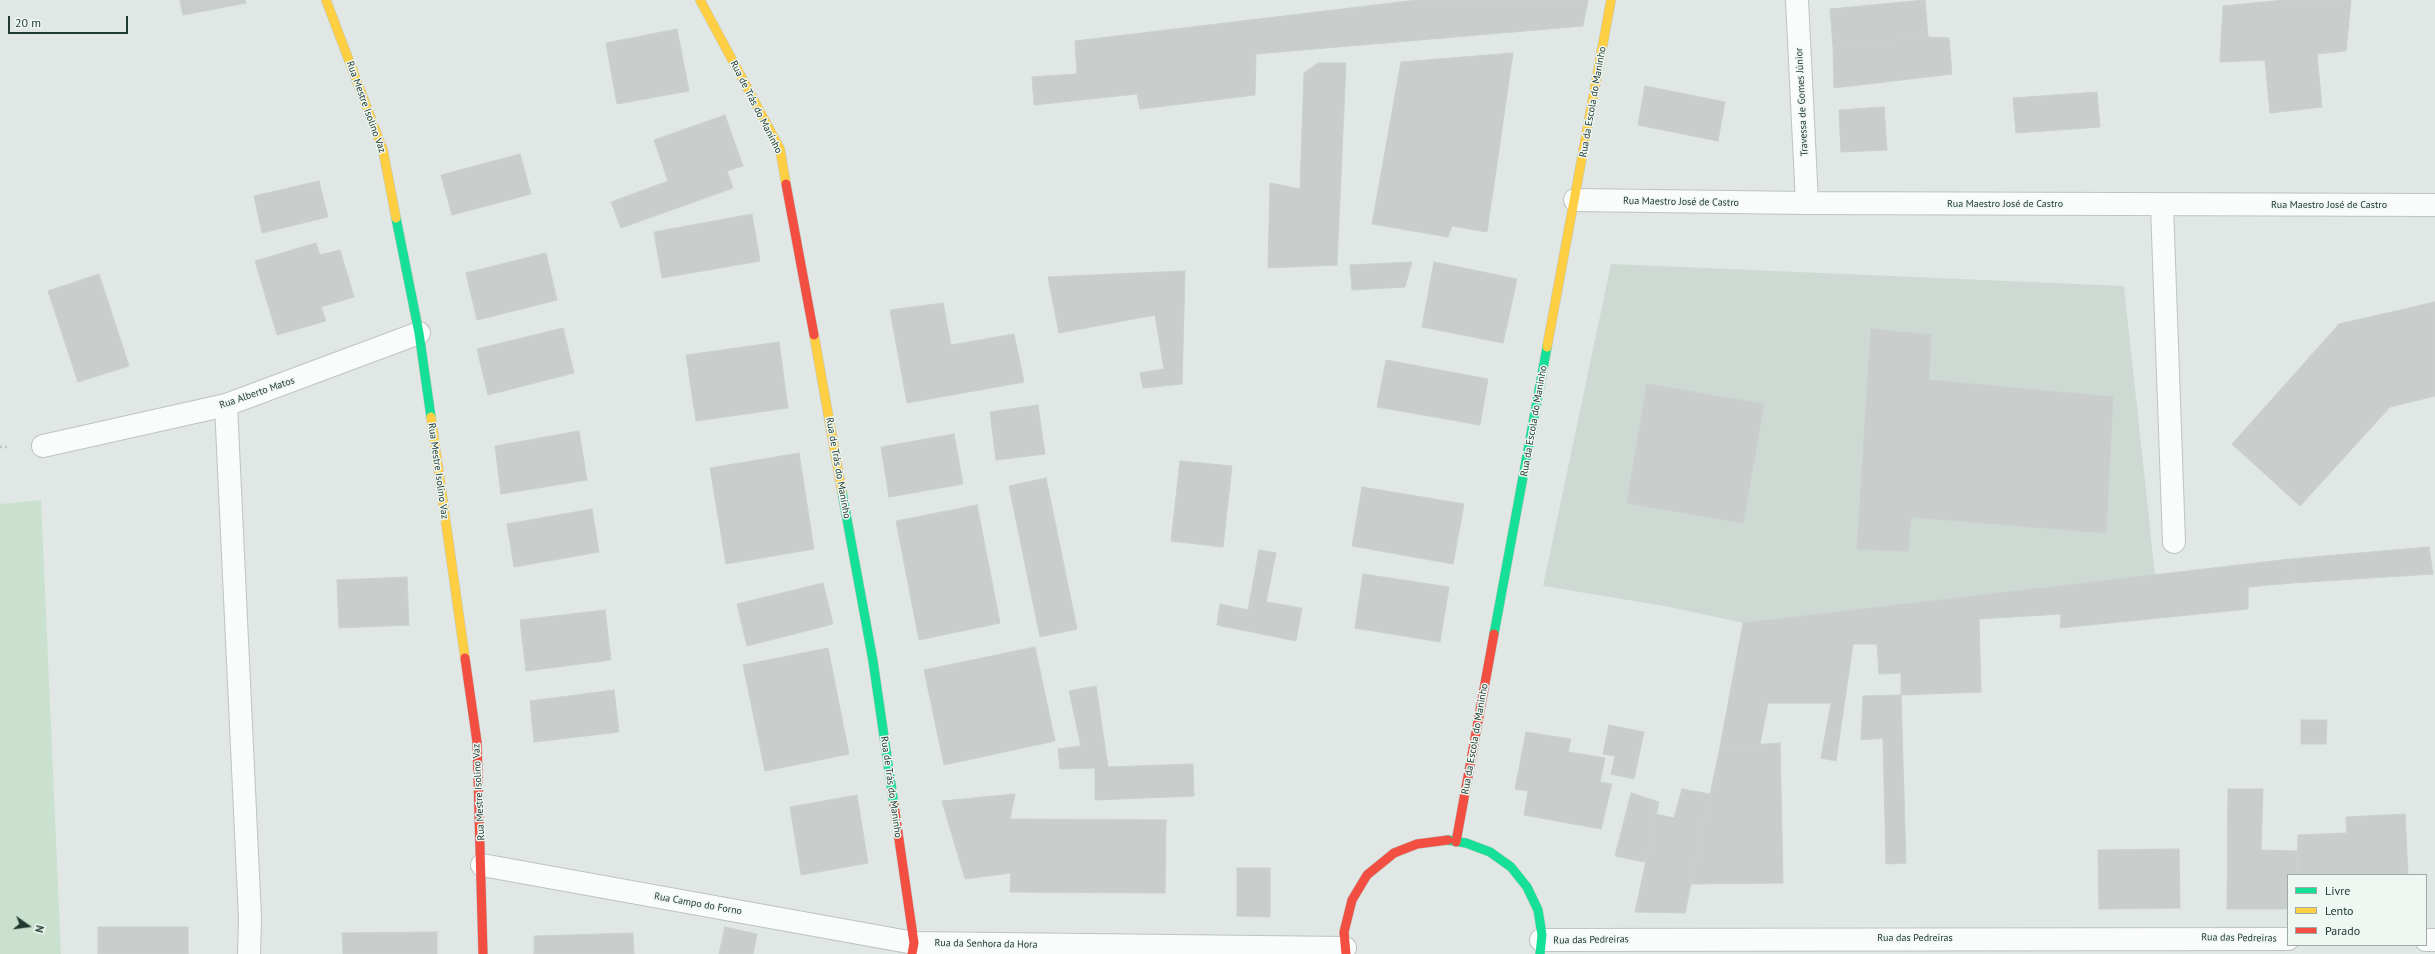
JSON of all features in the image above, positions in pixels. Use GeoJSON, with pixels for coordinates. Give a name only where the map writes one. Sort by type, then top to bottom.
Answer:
{"type":"FeatureCollection","features":[{"type":"Feature","properties":{"kind":"street","name":"Rua Mestre Isolino Vaz"},"geometry":{"type":"LineString","coordinates":[[326,0],[383,150],[419,333],[477,742],[482,865],[483,954]]}},
{"type":"Feature","properties":{"kind":"street","name":"Rua de Trás do Manínho"},"geometry":{"type":"LineString","coordinates":[[700,0],[780,150],[873,661],[913,949]]}},
{"type":"Feature","properties":{"kind":"street","name":"Rua da Escola do Maninho"},"geometry":{"type":"LineString","coordinates":[[1456,842],[1611,0]]}},
{"type":"Feature","properties":{"kind":"street","name":"Travessa de Gomes Júnior"},"geometry":{"type":"LineString","coordinates":[[1797,0],[1807,203]]}},
{"type":"Feature","properties":{"kind":"street","name":"Rua Maestro José de Castro"},"geometry":{"type":"LineString","coordinates":[[1575,200],[1807,203],[2435,205]]}},
{"type":"Feature","properties":{"kind":"street"},"geometry":{"type":"LineString","coordinates":[[2162,205],[2174,542]]}},
{"type":"Feature","properties":{"kind":"street","name":"Rua Alberto Matos"},"geometry":{"type":"LineString","coordinates":[[43,446],[226,405],[419,333]]}},
{"type":"Feature","properties":{"kind":"street"},"geometry":{"type":"LineString","coordinates":[[226,405],[250,918],[249,954]]}},
{"type":"Feature","properties":{"kind":"street"},"geometry":{"type":"LineString","coordinates":[[1345,951],[1344,932],[1352,900],[1368,875],[1394,853],[1417,844],[1446,840],[1490,852],[1510,867],[1527,887],[1538,910],[1541,947]]}},
{"type":"Feature","properties":{"kind":"street","name":"Rua Campo do Forno"},"geometry":{"type":"LineString","coordinates":[[482,865],[913,949]]}},
{"type":"Feature","properties":{"kind":"street","name":"Rua das Pedreiras"},"geometry":{"type":"LineString","coordinates":[[1541,947],[2160,946],[2287,939]]}},
{"type":"Feature","properties":{"kind":"street","name":"Rua da Senhora da Hora"},"geometry":{"type":"LineString","coordinates":[[913,949],[1345,951]]}},
{"type":"Feature","properties":{"kind":"shaded area"},"geometry":{"type":"Polygon","coordinates":[[[1611,264],[2124,286],[2155,575],[1743,623],[1670,607],[1543,586],[1611,264]]]}},
{"type":"Feature","properties":{"kind":"green space"},"geometry":{"type":"Polygon","coordinates":[[[41,500],[61,954],[0,954],[0,504],[41,500]]]}},
{"type":"Feature","properties":{"kind":"building"},"geometry":{"type":"Polygon","coordinates":[[[180,0],[245,0],[246,3],[183,15],[180,0]]]}},
{"type":"Feature","properties":{"kind":"building"},"geometry":{"type":"Polygon","coordinates":[[[1417,0],[1588,0],[1583,26],[1256,54],[1255,95],[1140,109],[1137,94],[1034,105],[1032,77],[1077,74],[1075,41],[1417,0]]]}},
{"type":"Feature","properties":{"kind":"building"},"geometry":{"type":"Polygon","coordinates":[[[1925,0],[1928,37],[1833,46],[1830,9],[1925,0]]]}},
{"type":"Feature","properties":{"kind":"building"},"geometry":{"type":"Polygon","coordinates":[[[2285,0],[2351,0],[2346,51],[2317,54],[2322,107],[2270,113],[2265,60],[2220,62],[2223,6],[2285,0]]]}},
{"type":"Feature","properties":{"kind":"building"},"geometry":{"type":"Polygon","coordinates":[[[677,29],[689,91],[617,104],[606,43],[677,29]]]}},
{"type":"Feature","properties":{"kind":"building"},"geometry":{"type":"Polygon","coordinates":[[[1928,37],[1949,38],[1952,74],[1834,88],[1833,46],[1928,37]]]}},
{"type":"Feature","properties":{"kind":"building"},"geometry":{"type":"Polygon","coordinates":[[[1513,53],[1487,232],[1452,226],[1448,237],[1372,224],[1401,62],[1513,53]]]}},
{"type":"Feature","properties":{"kind":"building"},"geometry":{"type":"Polygon","coordinates":[[[1318,63],[1346,63],[1337,265],[1268,268],[1270,183],[1300,189],[1304,73],[1318,63]]]}},
{"type":"Feature","properties":{"kind":"building"},"geometry":{"type":"Polygon","coordinates":[[[1645,86],[1725,102],[1718,141],[1638,125],[1645,86]]]}},
{"type":"Feature","properties":{"kind":"building"},"geometry":{"type":"Polygon","coordinates":[[[2097,92],[2100,127],[2016,133],[2013,98],[2097,92]]]}},
{"type":"Feature","properties":{"kind":"building"},"geometry":{"type":"Polygon","coordinates":[[[1884,107],[1887,150],[1841,152],[1839,110],[1884,107]]]}},
{"type":"Feature","properties":{"kind":"building"},"geometry":{"type":"Polygon","coordinates":[[[725,115],[743,166],[727,171],[733,188],[621,228],[611,202],[668,181],[654,140],[725,115]]]}},
{"type":"Feature","properties":{"kind":"building"},"geometry":{"type":"Polygon","coordinates":[[[520,154],[531,194],[452,215],[441,175],[520,154]]]}},
{"type":"Feature","properties":{"kind":"building"},"geometry":{"type":"Polygon","coordinates":[[[319,181],[328,217],[262,233],[254,196],[319,181]]]}},
{"type":"Feature","properties":{"kind":"building"},"geometry":{"type":"Polygon","coordinates":[[[752,214],[760,261],[662,278],[654,232],[752,214]]]}},
{"type":"Feature","properties":{"kind":"building"},"geometry":{"type":"Polygon","coordinates":[[[316,243],[320,255],[340,250],[354,297],[321,307],[326,321],[277,335],[255,261],[316,243]]]}},
{"type":"Feature","properties":{"kind":"building"},"geometry":{"type":"Polygon","coordinates":[[[546,253],[557,300],[477,320],[466,273],[546,253]]]}},
{"type":"Feature","properties":{"kind":"building"},"geometry":{"type":"Polygon","coordinates":[[[1412,262],[1405,287],[1352,290],[1350,265],[1412,262]]]}},
{"type":"Feature","properties":{"kind":"building"},"geometry":{"type":"Polygon","coordinates":[[[1434,262],[1517,279],[1503,343],[1422,327],[1434,262]]]}},
{"type":"Feature","properties":{"kind":"building"},"geometry":{"type":"Polygon","coordinates":[[[1185,271],[1182,384],[1143,388],[1140,373],[1164,369],[1155,315],[1059,333],[1048,277],[1185,271]]]}},
{"type":"Feature","properties":{"kind":"building"},"geometry":{"type":"Polygon","coordinates":[[[99,274],[129,366],[78,382],[48,291],[99,274]]]}},
{"type":"Feature","properties":{"kind":"building"},"geometry":{"type":"Polygon","coordinates":[[[2435,302],[2435,396],[2390,407],[2300,506],[2232,444],[2339,324],[2435,302]]]}},
{"type":"Feature","properties":{"kind":"building"},"geometry":{"type":"Polygon","coordinates":[[[943,303],[951,345],[1014,334],[1024,382],[907,403],[890,310],[943,303]]]}},
{"type":"Feature","properties":{"kind":"building"},"geometry":{"type":"Polygon","coordinates":[[[563,328],[574,373],[488,395],[477,349],[563,328]]]}},
{"type":"Feature","properties":{"kind":"building"},"geometry":{"type":"Polygon","coordinates":[[[1871,329],[1931,335],[1929,380],[2113,397],[2106,533],[1911,517],[1908,551],[1857,549],[1871,329]]]}},
{"type":"Feature","properties":{"kind":"building"},"geometry":{"type":"Polygon","coordinates":[[[779,342],[788,408],[696,421],[686,355],[779,342]]]}},
{"type":"Feature","properties":{"kind":"building"},"geometry":{"type":"Polygon","coordinates":[[[1386,360],[1488,379],[1480,425],[1377,407],[1386,360]]]}},
{"type":"Feature","properties":{"kind":"building"},"geometry":{"type":"Polygon","coordinates":[[[1647,384],[1764,404],[1743,523],[1627,503],[1647,384]]]}},
{"type":"Feature","properties":{"kind":"building"},"geometry":{"type":"Polygon","coordinates":[[[1038,405],[1045,454],[996,460],[990,412],[1038,405]]]}},
{"type":"Feature","properties":{"kind":"building"},"geometry":{"type":"Polygon","coordinates":[[[579,431],[587,480],[501,494],[495,446],[579,431]]]}},
{"type":"Feature","properties":{"kind":"building"},"geometry":{"type":"Polygon","coordinates":[[[954,434],[963,484],[889,497],[881,447],[954,434]]]}},
{"type":"Feature","properties":{"kind":"building"},"geometry":{"type":"Polygon","coordinates":[[[799,453],[814,549],[726,564],[710,468],[799,453]]]}},
{"type":"Feature","properties":{"kind":"building"},"geometry":{"type":"Polygon","coordinates":[[[1180,461],[1232,466],[1223,547],[1171,541],[1180,461]]]}},
{"type":"Feature","properties":{"kind":"building"},"geometry":{"type":"Polygon","coordinates":[[[1046,478],[1077,629],[1040,637],[1009,486],[1046,478]]]}},
{"type":"Feature","properties":{"kind":"building"},"geometry":{"type":"Polygon","coordinates":[[[1362,487],[1464,504],[1453,564],[1352,546],[1362,487]]]}},
{"type":"Feature","properties":{"kind":"building"},"geometry":{"type":"Polygon","coordinates":[[[977,505],[1000,623],[919,640],[896,521],[977,505]]]}},
{"type":"Feature","properties":{"kind":"building"},"geometry":{"type":"Polygon","coordinates":[[[592,509],[599,552],[514,567],[507,524],[592,509]]]}},
{"type":"Feature","properties":{"kind":"building"},"geometry":{"type":"Polygon","coordinates":[[[2429,547],[2433,574],[2292,583],[2290,559],[2429,547]]]}},
{"type":"Feature","properties":{"kind":"building"},"geometry":{"type":"Polygon","coordinates":[[[1259,550],[1276,553],[1266,602],[1302,608],[1296,641],[1217,625],[1220,604],[1248,610],[1259,550]]]}},
{"type":"Feature","properties":{"kind":"building"},"geometry":{"type":"Polygon","coordinates":[[[2290,559],[2292,583],[2248,587],[2248,609],[2060,628],[2061,614],[1979,619],[1981,692],[1901,695],[1901,673],[1879,674],[1877,644],[1853,644],[1836,761],[1821,758],[1831,703],[1768,703],[1760,744],[1720,747],[1743,623],[2290,559]]]}},
{"type":"Feature","properties":{"kind":"building"},"geometry":{"type":"Polygon","coordinates":[[[1363,574],[1449,587],[1440,642],[1355,628],[1363,574]]]}},
{"type":"Feature","properties":{"kind":"building"},"geometry":{"type":"Polygon","coordinates":[[[407,577],[409,625],[339,628],[337,580],[407,577]]]}},
{"type":"Feature","properties":{"kind":"building"},"geometry":{"type":"Polygon","coordinates":[[[823,583],[833,624],[747,646],[737,604],[823,583]]]}},
{"type":"Feature","properties":{"kind":"building"},"geometry":{"type":"Polygon","coordinates":[[[605,610],[611,660],[526,671],[520,620],[605,610]]]}},
{"type":"Feature","properties":{"kind":"building"},"geometry":{"type":"Polygon","coordinates":[[[1035,647],[1055,741],[944,765],[924,670],[1035,647]]]}},
{"type":"Feature","properties":{"kind":"building"},"geometry":{"type":"Polygon","coordinates":[[[828,648],[849,754],[765,771],[743,665],[828,648]]]}},
{"type":"Feature","properties":{"kind":"building"},"geometry":{"type":"Polygon","coordinates":[[[1096,686],[1108,767],[1193,764],[1194,796],[1095,800],[1095,768],[1060,769],[1058,749],[1081,746],[1069,691],[1096,686]]]}},
{"type":"Feature","properties":{"kind":"building"},"geometry":{"type":"Polygon","coordinates":[[[614,690],[619,732],[534,742],[530,701],[614,690]]]}},
{"type":"Feature","properties":{"kind":"building"},"geometry":{"type":"Polygon","coordinates":[[[1901,695],[1906,863],[1886,864],[1883,738],[1861,740],[1863,696],[1901,695]]]}},
{"type":"Feature","properties":{"kind":"building"},"geometry":{"type":"Polygon","coordinates":[[[2301,720],[2327,720],[2326,744],[2301,744],[2301,720]]]}},
{"type":"Feature","properties":{"kind":"building"},"geometry":{"type":"Polygon","coordinates":[[[1609,725],[1644,732],[1634,779],[1611,774],[1615,756],[1603,754],[1609,725]]]}},
{"type":"Feature","properties":{"kind":"building"},"geometry":{"type":"Polygon","coordinates":[[[1526,732],[1571,739],[1568,752],[1605,758],[1600,782],[1612,784],[1601,829],[1524,815],[1528,791],[1515,789],[1526,732]]]}},
{"type":"Feature","properties":{"kind":"building"},"geometry":{"type":"Polygon","coordinates":[[[1780,743],[1783,883],[1691,884],[1720,747],[1780,743]]]}},
{"type":"Feature","properties":{"kind":"building"},"geometry":{"type":"Polygon","coordinates":[[[1682,789],[1710,794],[1685,913],[1635,912],[1656,814],[1674,818],[1682,789]]]}},
{"type":"Feature","properties":{"kind":"building"},"geometry":{"type":"Polygon","coordinates":[[[2228,789],[2263,789],[2261,850],[2297,851],[2297,874],[2287,874],[2287,909],[2227,909],[2228,789]]]}},
{"type":"Feature","properties":{"kind":"building"},"geometry":{"type":"Polygon","coordinates":[[[1631,793],[1659,802],[1645,862],[1615,856],[1631,793]]]}},
{"type":"Feature","properties":{"kind":"building"},"geometry":{"type":"Polygon","coordinates":[[[1015,794],[1010,819],[1166,820],[1165,893],[1010,892],[1011,873],[965,879],[942,801],[1015,794]]]}},
{"type":"Feature","properties":{"kind":"building"},"geometry":{"type":"Polygon","coordinates":[[[857,795],[868,863],[801,875],[790,807],[857,795]]]}},
{"type":"Feature","properties":{"kind":"building"},"geometry":{"type":"Polygon","coordinates":[[[2405,814],[2408,874],[2297,874],[2298,835],[2347,833],[2346,817],[2405,814]]]}},
{"type":"Feature","properties":{"kind":"building"},"geometry":{"type":"Polygon","coordinates":[[[2179,849],[2180,908],[2099,909],[2098,850],[2179,849]]]}},
{"type":"Feature","properties":{"kind":"building"},"geometry":{"type":"Polygon","coordinates":[[[1237,868],[1270,868],[1270,917],[1237,916],[1237,868]]]}},
{"type":"Feature","properties":{"kind":"building"},"geometry":{"type":"Polygon","coordinates":[[[98,927],[188,927],[188,954],[98,954],[98,927]]]}},
{"type":"Feature","properties":{"kind":"building"},"geometry":{"type":"Polygon","coordinates":[[[725,927],[757,934],[753,954],[719,954],[725,927]]]}},
{"type":"Feature","properties":{"kind":"building"},"geometry":{"type":"Polygon","coordinates":[[[437,932],[437,954],[343,954],[342,933],[437,932]]]}},
{"type":"Feature","properties":{"kind":"building"},"geometry":{"type":"Polygon","coordinates":[[[633,933],[634,954],[534,954],[534,936],[633,933]]]}},
{"type":"Feature","properties":{"kind":"traffic: fast"},"geometry":{"type":"LineString","coordinates":[[396,218],[419,333],[431,417]]}},
{"type":"Feature","properties":{"kind":"traffic: fast"},"geometry":{"type":"LineString","coordinates":[[1494,634],[1547,347]]}},
{"type":"Feature","properties":{"kind":"traffic: fast"},"geometry":{"type":"LineString","coordinates":[[842,492],[873,661],[894,805]]}},
{"type":"Feature","properties":{"kind":"traffic: fast"},"geometry":{"type":"LineString","coordinates":[[1448,840],[1466,843],[1490,852],[1511,867],[1527,887],[1538,910],[1542,935],[1540,954]]}},
{"type":"Feature","properties":{"kind":"traffic: slow"},"geometry":{"type":"LineString","coordinates":[[326,0],[383,150],[396,218]]}},
{"type":"Feature","properties":{"kind":"traffic: slow"},"geometry":{"type":"LineString","coordinates":[[700,0],[780,149],[786,184]]}},
{"type":"Feature","properties":{"kind":"traffic: slow"},"geometry":{"type":"LineString","coordinates":[[1547,347],[1611,0]]}},
{"type":"Feature","properties":{"kind":"traffic: slow"},"geometry":{"type":"LineString","coordinates":[[814,335],[842,492]]}},
{"type":"Feature","properties":{"kind":"traffic: slow"},"geometry":{"type":"LineString","coordinates":[[431,417],[465,658]]}},
{"type":"Feature","properties":{"kind":"traffic: jam"},"geometry":{"type":"LineString","coordinates":[[786,184],[814,335]]}},
{"type":"Feature","properties":{"kind":"traffic: jam"},"geometry":{"type":"LineString","coordinates":[[1456,842],[1494,634]]}},
{"type":"Feature","properties":{"kind":"traffic: jam"},"geometry":{"type":"LineString","coordinates":[[465,658],[477,742],[483,954]]}},
{"type":"Feature","properties":{"kind":"traffic: jam"},"geometry":{"type":"LineString","coordinates":[[894,805],[914,943],[912,954]]}},
{"type":"Feature","properties":{"kind":"traffic: jam"},"geometry":{"type":"LineString","coordinates":[[1346,954],[1344,932],[1352,900],[1367,875],[1394,853],[1417,844],[1448,840]]}}]}
